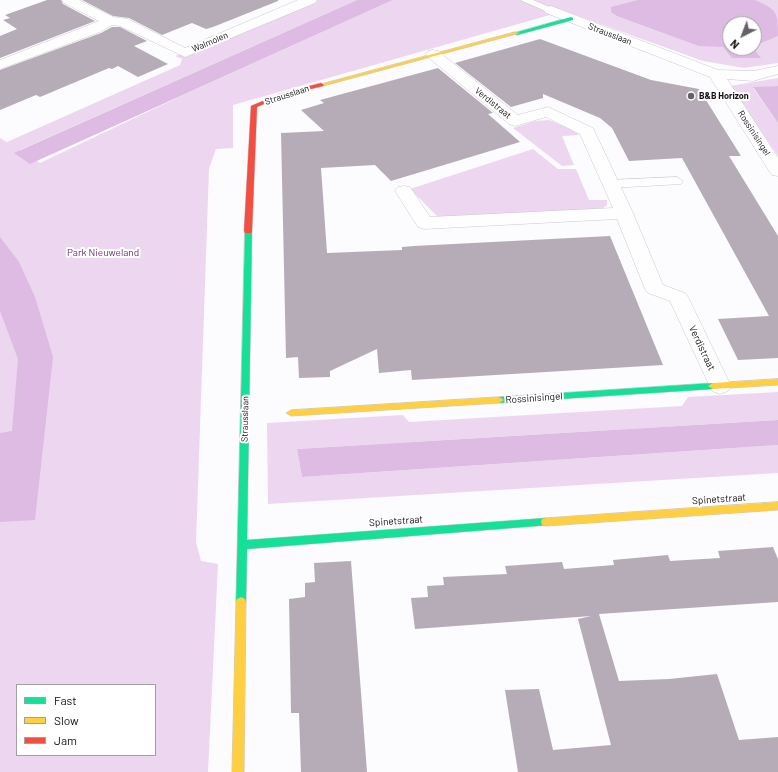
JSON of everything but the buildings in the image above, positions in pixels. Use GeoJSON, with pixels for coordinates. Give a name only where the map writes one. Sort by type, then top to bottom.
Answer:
{"type":"FeatureCollection","features":[{"type":"Feature","properties":{"kind":"street","name":"Walmolen"},"geometry":{"type":"LineString","coordinates":[[69,0],[110,21],[123,22],[185,53],[310,0]]}},
{"type":"Feature","properties":{"kind":"street"},"geometry":{"type":"LineString","coordinates":[[551,10],[571,19]]}},
{"type":"Feature","properties":{"kind":"street","name":"Strausslaan"},"geometry":{"type":"LineString","coordinates":[[242,545],[248,212],[254,106],[281,95],[571,19],[716,74],[753,76],[778,70]]}},
{"type":"Feature","properties":{"kind":"street"},"geometry":{"type":"LineString","coordinates":[[0,65],[96,29],[110,21]]}},
{"type":"Feature","properties":{"kind":"street","name":"Verdistraat"},"geometry":{"type":"LineString","coordinates":[[433,54],[515,121],[548,112],[588,131],[655,289],[678,297],[720,386]]}},
{"type":"Feature","properties":{"kind":"street","name":"Rossinisingel"},"geometry":{"type":"LineString","coordinates":[[716,74],[778,171]]}},
{"type":"Feature","properties":{"kind":"street"},"geometry":{"type":"LineString","coordinates":[[404,191],[424,223],[624,213]]}},
{"type":"Feature","properties":{"kind":"street","name":"Rossinisingel"},"geometry":{"type":"LineString","coordinates":[[291,413],[778,382]]}},
{"type":"Feature","properties":{"kind":"street","name":"Spinetstraat"},"geometry":{"type":"LineString","coordinates":[[242,545],[397,532],[778,506]]}},
{"type":"Feature","properties":{"kind":"street"},"geometry":{"type":"LineString","coordinates":[[238,772],[242,545]]}},
{"type":"Feature","properties":{"kind":"lane"},"geometry":{"type":"LineString","coordinates":[[525,0],[551,10]]}},
{"type":"Feature","properties":{"kind":"lane"},"geometry":{"type":"LineString","coordinates":[[611,184],[677,181]]}},
{"type":"Feature","properties":{"kind":"green space","name":"Park Nieuweland"},"geometry":{"type":"Polygon","coordinates":[[[312,0],[357,0],[20,150],[40,163],[181,96],[393,0],[778,0],[778,63],[744,68],[703,61],[564,11],[233,105],[233,148],[216,149],[209,169],[196,542],[201,561],[218,564],[208,772],[0,772],[0,138],[7,142],[180,65],[182,59],[175,56],[312,0]]]}},
{"type":"Feature","properties":{"kind":"green space"},"geometry":{"type":"Polygon","coordinates":[[[778,78],[778,86],[753,88],[778,123],[778,156],[730,86],[778,78]]]}},
{"type":"Feature","properties":{"kind":"green space"},"geometry":{"type":"Polygon","coordinates":[[[549,120],[571,129],[579,135],[562,136],[574,165],[562,166],[513,128],[535,121],[549,120]]]}},
{"type":"Feature","properties":{"kind":"green space"},"geometry":{"type":"Polygon","coordinates":[[[533,149],[558,169],[576,169],[589,200],[607,200],[607,205],[602,209],[440,219],[410,189],[533,149]]]}},
{"type":"Feature","properties":{"kind":"green space"},"geometry":{"type":"Polygon","coordinates":[[[778,392],[778,420],[297,449],[302,477],[778,445],[778,473],[268,504],[267,423],[403,415],[409,422],[682,406],[688,397],[778,392]]]}},
{"type":"Feature","properties":{"kind":"shaded area"},"geometry":{"type":"Polygon","coordinates":[[[357,0],[393,0],[30,164],[14,153],[357,0]]]}},
{"type":"Feature","properties":{"kind":"shaded area"},"geometry":{"type":"Polygon","coordinates":[[[638,0],[755,0],[768,6],[775,12],[778,21],[778,36],[762,43],[762,16],[722,16],[722,47],[699,46],[617,16],[611,12],[611,7],[638,0]]]}},
{"type":"Feature","properties":{"kind":"shaded area"},"geometry":{"type":"Polygon","coordinates":[[[730,56],[759,56],[761,58],[732,58],[730,56]]]}},
{"type":"Feature","properties":{"kind":"shaded area"},"geometry":{"type":"Polygon","coordinates":[[[778,86],[778,123],[753,87],[778,86]]]}},
{"type":"Feature","properties":{"kind":"shaded area"},"geometry":{"type":"Polygon","coordinates":[[[0,237],[19,262],[35,297],[53,357],[35,520],[0,522],[0,433],[12,431],[18,359],[0,311],[0,237]]]}},
{"type":"Feature","properties":{"kind":"shaded area"},"geometry":{"type":"Polygon","coordinates":[[[778,420],[778,445],[302,477],[297,449],[778,420]]]}},
{"type":"Feature","properties":{"kind":"traffic: fast"},"geometry":{"type":"LineString","coordinates":[[517,33],[571,19]]}},
{"type":"Feature","properties":{"kind":"traffic: fast"},"geometry":{"type":"LineString","coordinates":[[242,545],[248,231]]}},
{"type":"Feature","properties":{"kind":"traffic: fast"},"geometry":{"type":"LineString","coordinates":[[499,400],[713,386]]}},
{"type":"Feature","properties":{"kind":"traffic: fast"},"geometry":{"type":"LineString","coordinates":[[241,602],[242,545],[546,522]]}},
{"type":"Feature","properties":{"kind":"traffic: slow"},"geometry":{"type":"LineString","coordinates":[[321,85],[517,33]]}},
{"type":"Feature","properties":{"kind":"traffic: slow"},"geometry":{"type":"LineString","coordinates":[[713,386],[778,382]]}},
{"type":"Feature","properties":{"kind":"traffic: slow"},"geometry":{"type":"LineString","coordinates":[[291,413],[499,400]]}},
{"type":"Feature","properties":{"kind":"traffic: slow"},"geometry":{"type":"LineString","coordinates":[[546,522],[778,506]]}},
{"type":"Feature","properties":{"kind":"traffic: slow"},"geometry":{"type":"LineString","coordinates":[[238,772],[241,602]]}},
{"type":"Feature","properties":{"kind":"traffic: jam"},"geometry":{"type":"LineString","coordinates":[[248,231],[254,106],[281,95],[321,85]]}},
{"type":"Feature","properties":{"kind":"place","name":"B&B Horizon"},"geometry":{"type":"Point","coordinates":[691,96]}}]}
